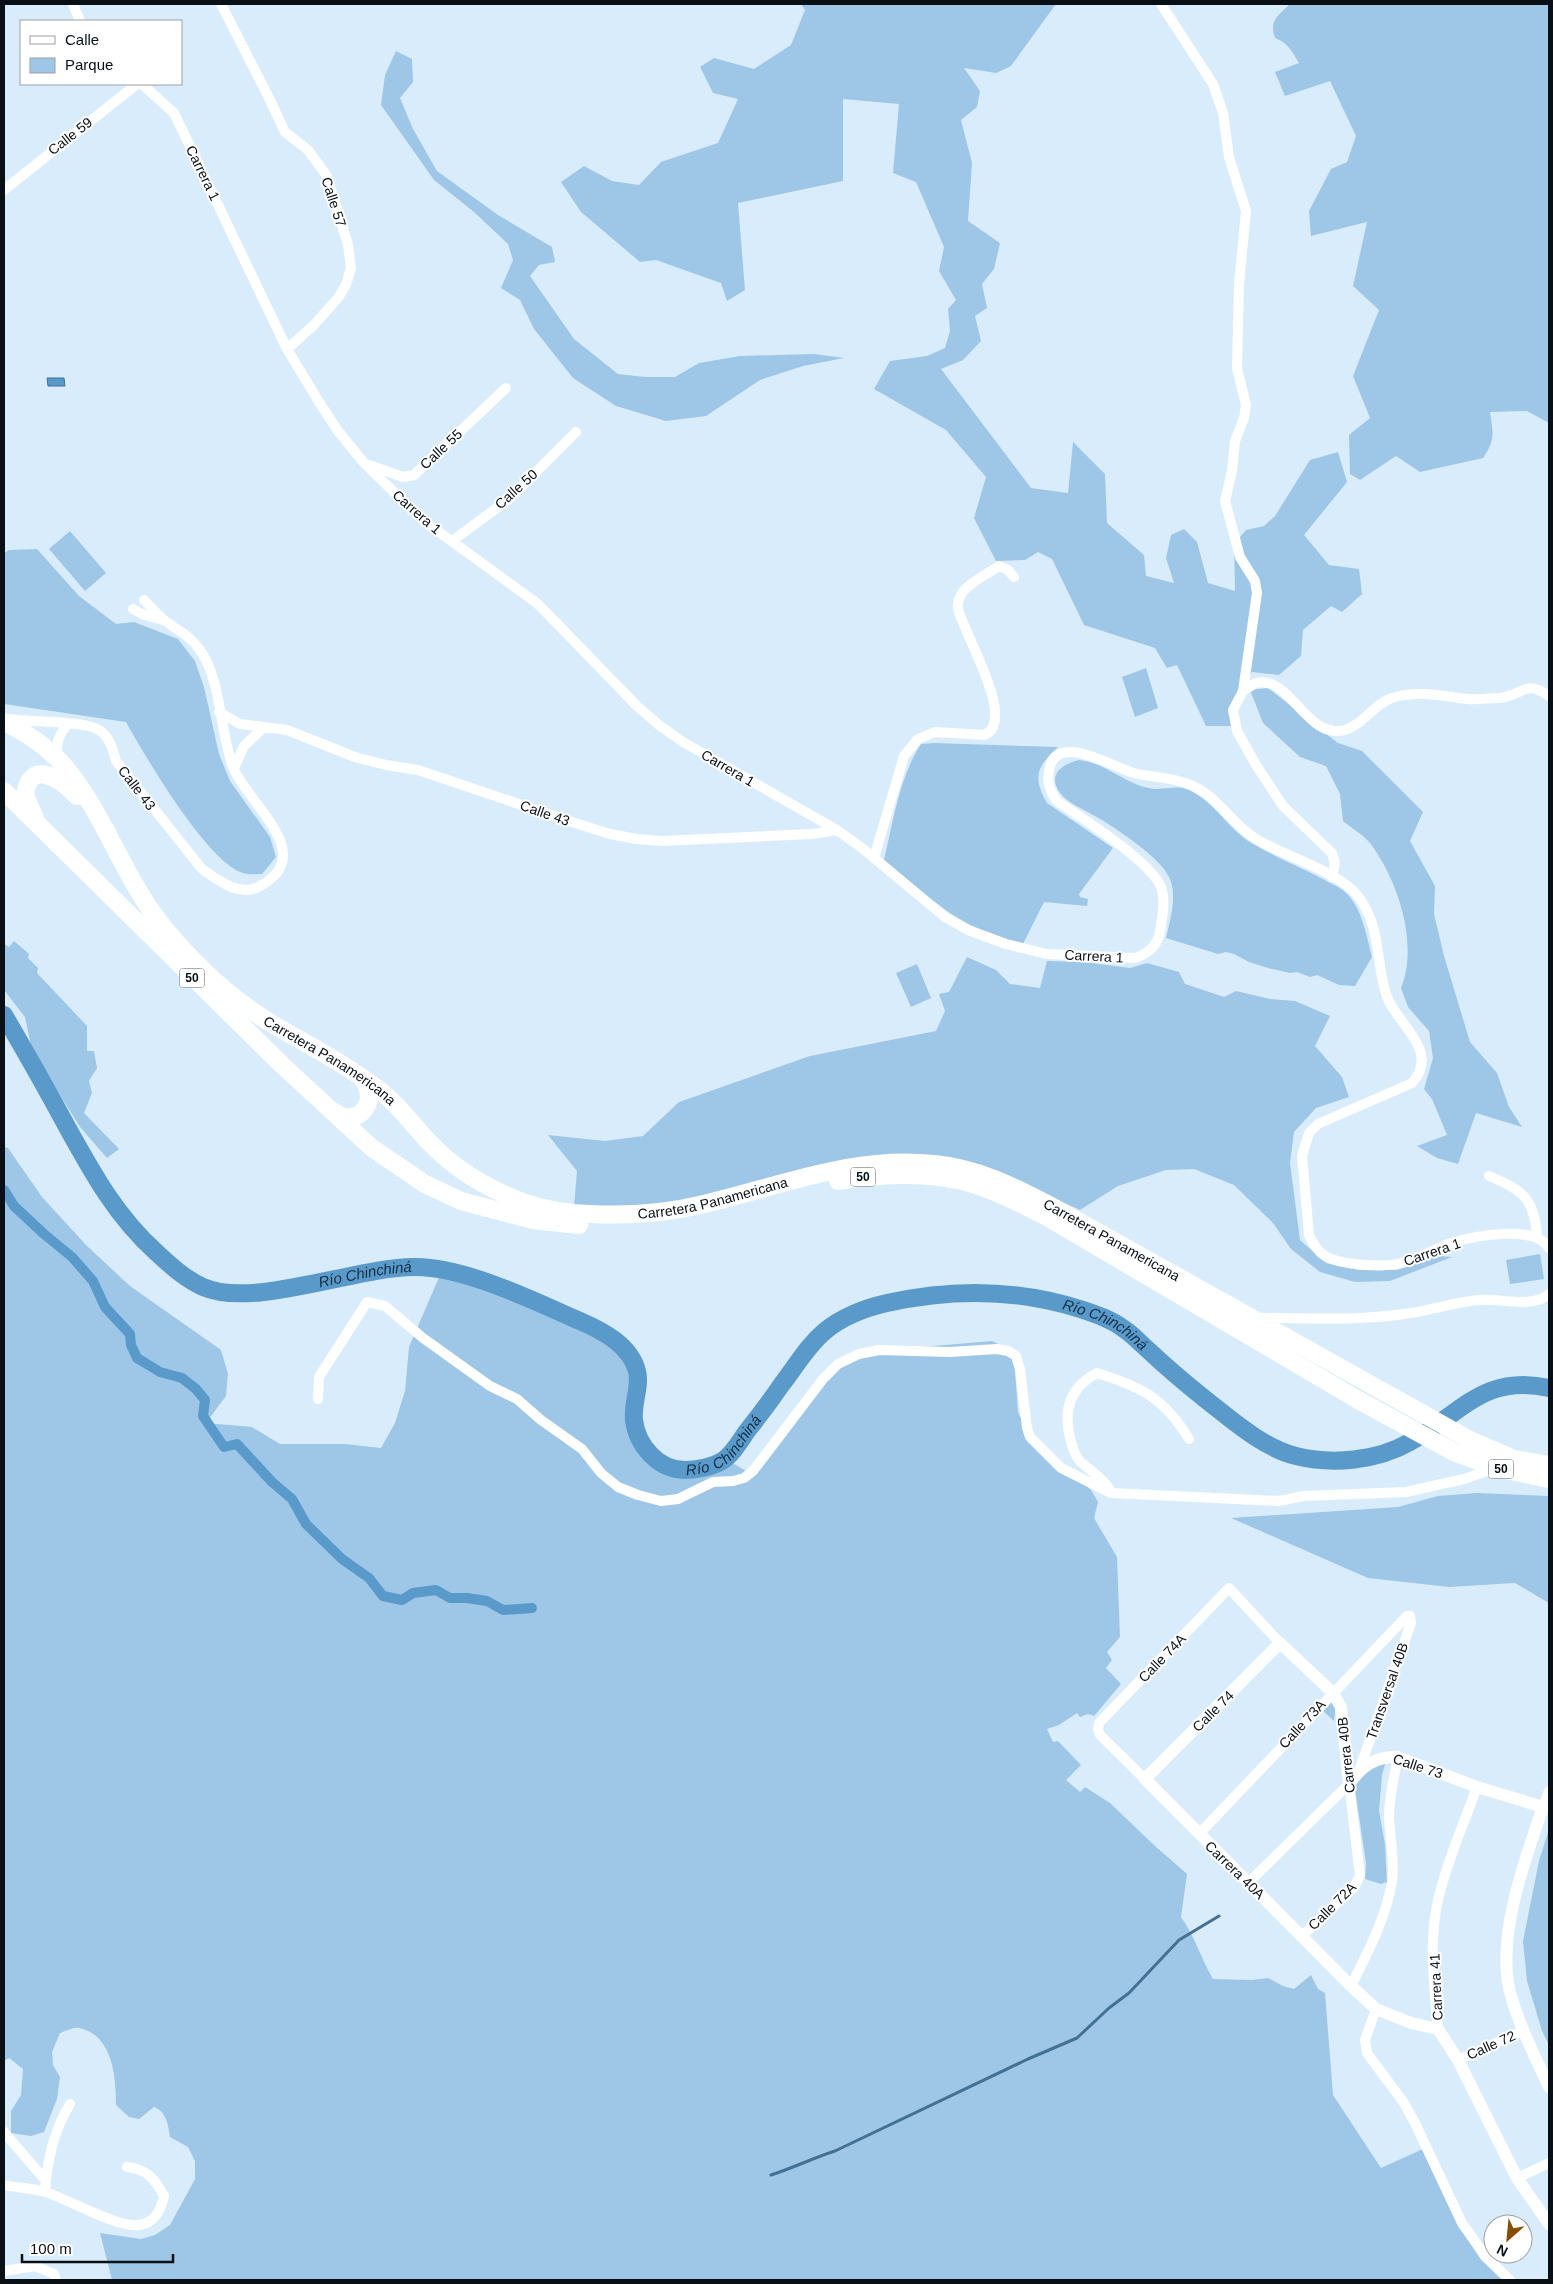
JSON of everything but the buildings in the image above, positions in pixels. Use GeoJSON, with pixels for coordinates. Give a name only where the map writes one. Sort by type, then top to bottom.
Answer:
{"type":"FeatureCollection","features":[{"type":"Feature","properties":{"kind":"highway","name":"Carretera Panamericana"},"geometry":{"type":"LineString","coordinates":[[4,720],[42,745],[72,777],[98,818],[147,904],[186,953],[211,978],[239,1001],[361,1077],[393,1102],[436,1150],[485,1185],[538,1207],[572,1213],[613,1215],[651,1213],[701,1205],[812,1174],[861,1165],[909,1162],[954,1167],[1003,1181],[1053,1206],[1382,1392],[1490,1450],[1514,1459],[1549,1465]]}},
{"type":"Feature","properties":{"kind":"highway"},"geometry":{"type":"LineString","coordinates":[[40,828],[25,795],[29,782],[42,774],[51,775],[60,780],[98,818]]}},
{"type":"Feature","properties":{"kind":"highway","name":"Carretera Panamericana"},"geometry":{"type":"LineString","coordinates":[[4,791],[267,1051],[372,1148],[425,1184],[461,1201],[504,1214],[569,1225],[611,1226],[652,1223],[704,1214],[817,1184],[863,1177],[933,1176],[974,1185],[998,1193],[1047,1217],[1373,1408],[1454,1452],[1497,1468],[1549,1479]]}},
{"type":"Feature","properties":{"kind":"highway"},"geometry":{"type":"LineString","coordinates":[[331,1110],[338,1115],[347,1117],[356,1116],[364,1110],[369,1102],[370,1093],[367,1084],[361,1077]]}},
{"type":"Feature","properties":{"kind":"street"},"geometry":{"type":"LineString","coordinates":[[73,4],[80,20]]}},
{"type":"Feature","properties":{"kind":"street","name":"Calle 57"},"geometry":{"type":"LineString","coordinates":[[221,4],[268,96],[284,132],[308,150],[327,176],[348,245],[351,268],[346,285],[338,298],[314,325],[288,349]]}},
{"type":"Feature","properties":{"kind":"street"},"geometry":{"type":"LineString","coordinates":[[1161,4],[1213,84],[1223,113],[1229,157],[1246,210],[1239,284],[1237,368],[1246,405],[1244,418],[1235,441],[1232,471],[1225,501],[1240,557],[1255,581],[1257,593],[1250,687],[1233,710],[1237,731],[1256,765],[1283,806],[1332,853],[1336,863],[1332,877]]}},
{"type":"Feature","properties":{"kind":"street","name":"Calle 59"},"geometry":{"type":"LineString","coordinates":[[4,190],[136,85]]}},
{"type":"Feature","properties":{"kind":"street","name":"Carrera 1"},"geometry":{"type":"LineString","coordinates":[[143,85],[174,113],[288,349],[318,402],[338,431],[365,464],[412,510],[538,604],[638,707],[683,742],[837,830],[945,917],[968,930],[1006,944],[1047,954],[1135,958],[1147,954],[1156,944],[1161,932],[1164,905],[1162,889],[1156,876],[1143,864],[1057,801],[1050,792],[1048,774],[1051,762],[1061,753],[1074,751],[1088,755],[1120,770],[1177,780],[1208,794],[1233,821],[1256,839],[1350,888],[1365,907],[1375,929],[1388,997],[1417,1040],[1421,1057],[1418,1076],[1412,1083],[1318,1124],[1309,1133],[1302,1156],[1309,1235],[1315,1246],[1324,1255],[1337,1261],[1378,1265],[1401,1264],[1452,1243],[1486,1236],[1524,1234],[1537,1237]]}},
{"type":"Feature","properties":{"kind":"street","name":"Calle 55"},"geometry":{"type":"LineString","coordinates":[[365,464],[403,477],[414,475],[506,388]]}},
{"type":"Feature","properties":{"kind":"street","name":"Calle 50"},"geometry":{"type":"LineString","coordinates":[[452,541],[509,498],[576,432]]}},
{"type":"Feature","properties":{"kind":"street"},"geometry":{"type":"LineString","coordinates":[[874,858],[904,756],[918,738],[935,732],[984,735],[990,731],[995,720],[995,707],[983,668],[957,607],[961,595],[999,566],[1008,570],[1014,577]]}},
{"type":"Feature","properties":{"kind":"street"},"geometry":{"type":"LineString","coordinates":[[144,600],[163,620]]}},
{"type":"Feature","properties":{"kind":"street"},"geometry":{"type":"LineString","coordinates":[[133,609],[142,614],[163,620],[185,632],[201,650],[212,675],[219,712]]}},
{"type":"Feature","properties":{"kind":"street"},"geometry":{"type":"LineString","coordinates":[[1250,687],[1272,686],[1284,692],[1317,725],[1328,731],[1344,730],[1352,727],[1391,698],[1444,695],[1469,699],[1509,698],[1524,688],[1531,687],[1540,689],[1549,696]]}},
{"type":"Feature","properties":{"kind":"street","name":"Calle 43"},"geometry":{"type":"LineString","coordinates":[[219,712],[240,724],[288,730],[355,757],[386,765],[418,770],[610,834],[662,841],[813,834],[837,830]]}},
{"type":"Feature","properties":{"kind":"street","name":"Calle 43"},"geometry":{"type":"LineString","coordinates":[[4,720],[69,723],[99,730],[106,737],[116,761],[202,869],[218,881],[237,890],[256,889],[270,881],[280,868],[285,853],[280,838],[243,786],[234,768],[225,741],[219,712]]}},
{"type":"Feature","properties":{"kind":"street"},"geometry":{"type":"LineString","coordinates":[[58,760],[57,740],[69,723]]}},
{"type":"Feature","properties":{"kind":"street"},"geometry":{"type":"LineString","coordinates":[[234,768],[244,746],[264,726]]}},
{"type":"Feature","properties":{"kind":"street"},"geometry":{"type":"LineString","coordinates":[[1489,1176],[1512,1186],[1530,1202],[1536,1223],[1537,1237],[1549,1248]]}},
{"type":"Feature","properties":{"kind":"street"},"geometry":{"type":"LineString","coordinates":[[1252,1318],[1332,1318],[1403,1314],[1476,1300],[1494,1299],[1530,1302],[1544,1299],[1549,1294]]}},
{"type":"Feature","properties":{"kind":"street"},"geometry":{"type":"LineString","coordinates":[[318,1398],[319,1376],[367,1302],[385,1306],[430,1344],[490,1386],[517,1399],[541,1420],[582,1449],[601,1473],[618,1487],[661,1501],[678,1499],[714,1482],[733,1481],[744,1478],[754,1471],[823,1378],[838,1364],[859,1354],[880,1350],[950,1352],[997,1349],[1016,1356],[1020,1369],[1027,1428],[1030,1438],[1061,1468],[1111,1493],[1279,1501],[1313,1495],[1406,1492],[1464,1480],[1497,1468]]}},
{"type":"Feature","properties":{"kind":"street"},"geometry":{"type":"LineString","coordinates":[[1111,1493],[1108,1487],[1078,1459],[1066,1421],[1068,1405],[1086,1378],[1097,1373],[1144,1390],[1178,1421],[1189,1439]]}},
{"type":"Feature","properties":{"kind":"street","name":"Carrera 40B"},"geometry":{"type":"LineString","coordinates":[[1229,1588],[1280,1643],[1332,1692],[1341,1707],[1360,1875]]}},
{"type":"Feature","properties":{"kind":"street","name":"Calle 74A"},"geometry":{"type":"LineString","coordinates":[[1098,1729],[1099,1723],[1229,1588]]}},
{"type":"Feature","properties":{"kind":"street","name":"Calle 73A"},"geometry":{"type":"LineString","coordinates":[[1199,1834],[1406,1616]]}},
{"type":"Feature","properties":{"kind":"street","name":"Transversal 40B"},"geometry":{"type":"LineString","coordinates":[[1360,1768],[1411,1623],[1412,1619],[1406,1616]]}},
{"type":"Feature","properties":{"kind":"street","name":"Calle 74"},"geometry":{"type":"LineString","coordinates":[[1145,1779],[1280,1643]]}},
{"type":"Feature","properties":{"kind":"street","name":"Carrera 40A"},"geometry":{"type":"LineString","coordinates":[[1098,1729],[1100,1735],[1376,2009],[1410,2023],[1438,2029]]}},
{"type":"Feature","properties":{"kind":"street","name":"Calle 73"},"geometry":{"type":"LineString","coordinates":[[1249,1882],[1349,1784],[1360,1768],[1385,1756],[1398,1757],[1477,1787],[1543,1807]]}},
{"type":"Feature","properties":{"kind":"street"},"geometry":{"type":"LineString","coordinates":[[1351,1986],[1370,1949],[1392,1884],[1394,1859],[1389,1818],[1390,1798],[1398,1757]]}},
{"type":"Feature","properties":{"kind":"street","name":"Carrera 41"},"geometry":{"type":"LineString","coordinates":[[1477,1787],[1439,1896],[1434,1935],[1433,1977],[1438,2029],[1458,2060],[1517,2178],[1549,2224]]}},
{"type":"Feature","properties":{"kind":"street"},"geometry":{"type":"LineString","coordinates":[[1549,1791],[1514,1904],[1506,1956],[1510,1991],[1523,2031],[1549,2087]]}},
{"type":"Feature","properties":{"kind":"street","name":"Calle 72A"},"geometry":{"type":"LineString","coordinates":[[1302,1936],[1355,1886],[1360,1875]]}},
{"type":"Feature","properties":{"kind":"street"},"geometry":{"type":"LineString","coordinates":[[1376,2009],[1365,2040],[1368,2053],[1404,2103],[1462,2223],[1486,2257],[1510,2280]]}},
{"type":"Feature","properties":{"kind":"street","name":"Calle 72"},"geometry":{"type":"LineString","coordinates":[[1458,2060],[1523,2031]]}},
{"type":"Feature","properties":{"kind":"street"},"geometry":{"type":"LineString","coordinates":[[45,2192],[47,2165],[62,2117],[70,2104]]}},
{"type":"Feature","properties":{"kind":"street"},"geometry":{"type":"LineString","coordinates":[[4,2132],[46,2180]]}},
{"type":"Feature","properties":{"kind":"street"},"geometry":{"type":"LineString","coordinates":[[1517,2178],[1549,2163]]}},
{"type":"Feature","properties":{"kind":"street"},"geometry":{"type":"LineString","coordinates":[[4,2185],[45,2192],[121,2223],[138,2226],[151,2221],[160,2211],[164,2196],[156,2180],[137,2168],[127,2167]]}},
{"type":"Feature","properties":{"kind":"street"},"geometry":{"type":"LineString","coordinates":[[4,2270],[35,2266],[54,2274],[56,2280]]}},
{"type":"Feature","properties":{"kind":"green space"},"geometry":{"type":"Polygon","coordinates":[[[801,4],[1056,4],[1011,66],[996,73],[964,68],[980,91],[977,107],[961,120],[972,163],[968,221],[1000,243],[994,269],[982,284],[987,308],[975,316],[981,341],[963,360],[941,369],[1031,488],[1068,493],[1073,442],[1105,474],[1107,523],[1144,555],[1146,576],[1174,583],[1166,558],[1171,535],[1184,529],[1197,542],[1208,583],[1235,591],[1234,544],[1246,530],[1264,526],[1275,516],[1310,460],[1338,452],[1347,482],[1304,535],[1329,565],[1359,569],[1362,594],[1342,612],[1331,606],[1303,630],[1301,656],[1279,675],[1252,672],[1241,686],[1234,726],[1206,726],[1177,665],[1167,668],[1155,648],[1084,625],[1052,559],[1038,552],[1025,560],[996,561],[974,518],[986,477],[946,430],[874,389],[890,361],[927,356],[945,348],[950,331],[948,309],[956,300],[939,271],[944,247],[916,182],[893,173],[899,104],[843,99],[843,181],[738,203],[745,290],[727,301],[721,283],[656,260],[640,262],[581,212],[561,182],[584,166],[612,181],[639,185],[661,162],[718,143],[738,99],[713,93],[700,67],[714,58],[754,69],[791,45],[805,10],[801,4]]]}},
{"type":"Feature","properties":{"kind":"green space"},"geometry":{"type":"Polygon","coordinates":[[[1287,4],[1549,4],[1549,423],[1527,411],[1490,412],[1492,441],[1483,458],[1420,472],[1396,456],[1360,480],[1350,474],[1349,435],[1370,418],[1353,376],[1379,310],[1353,286],[1367,222],[1311,236],[1309,211],[1331,169],[1347,162],[1356,136],[1330,81],[1285,96],[1275,72],[1299,63],[1292,51],[1275,38],[1273,28],[1275,20],[1288,6],[1287,4]]]}},
{"type":"Feature","properties":{"kind":"green space"},"geometry":{"type":"Polygon","coordinates":[[[396,51],[412,59],[413,82],[400,98],[413,129],[437,171],[498,215],[552,247],[555,262],[539,265],[530,276],[574,339],[618,374],[645,377],[675,377],[699,363],[740,356],[814,354],[844,358],[803,366],[760,380],[706,416],[666,421],[616,406],[573,378],[534,329],[520,300],[501,288],[513,260],[508,244],[474,212],[434,180],[381,105],[385,75],[396,51]]]}},
{"type":"Feature","properties":{"kind":"green space"},"geometry":{"type":"Polygon","coordinates":[[[70,531],[106,573],[85,591],[49,549],[70,531]]]}},
{"type":"Feature","properties":{"kind":"green space"},"geometry":{"type":"Polygon","coordinates":[[[37,549],[79,596],[116,624],[134,622],[178,639],[195,661],[204,687],[219,754],[230,781],[270,837],[276,857],[262,874],[243,873],[228,865],[212,850],[178,806],[126,722],[4,704],[4,553],[9,550],[37,549]]]}},
{"type":"Feature","properties":{"kind":"green space"},"geometry":{"type":"Polygon","coordinates":[[[1146,668],[1158,708],[1135,717],[1122,677],[1146,668]]]}},
{"type":"Feature","properties":{"kind":"green space"},"geometry":{"type":"Polygon","coordinates":[[[1268,688],[1338,743],[1362,751],[1423,812],[1410,841],[1435,886],[1434,914],[1444,956],[1470,1042],[1497,1073],[1509,1107],[1522,1127],[1476,1113],[1458,1164],[1437,1158],[1417,1146],[1447,1135],[1432,1099],[1424,1089],[1433,1058],[1429,1031],[1408,1007],[1401,988],[1406,971],[1408,952],[1403,913],[1397,894],[1380,858],[1370,843],[1343,821],[1340,794],[1326,766],[1300,757],[1263,723],[1250,690],[1268,688]]]}},
{"type":"Feature","properties":{"kind":"green space"},"geometry":{"type":"Polygon","coordinates":[[[921,744],[1058,747],[1041,766],[1038,779],[1042,794],[1047,803],[1113,848],[1079,894],[1080,897],[1088,899],[1087,906],[1044,902],[1023,944],[982,931],[965,922],[932,900],[884,860],[907,771],[921,744]]]}},
{"type":"Feature","properties":{"kind":"green space"},"geometry":{"type":"Polygon","coordinates":[[[1079,760],[1098,765],[1130,782],[1148,788],[1186,789],[1204,800],[1236,831],[1253,844],[1338,887],[1357,907],[1372,957],[1355,986],[1339,985],[1317,975],[1310,977],[1297,972],[1290,973],[1268,968],[1249,962],[1234,954],[1226,952],[1218,954],[1166,938],[1171,916],[1173,892],[1172,884],[1164,869],[1146,851],[1123,834],[1068,800],[1057,787],[1055,781],[1058,771],[1067,764],[1079,760]]]}},
{"type":"Feature","properties":{"kind":"green space"},"geometry":{"type":"Polygon","coordinates":[[[14,941],[29,954],[28,958],[38,968],[37,973],[87,1026],[87,1051],[94,1051],[97,1068],[89,1081],[92,1093],[84,1113],[119,1149],[107,1158],[80,1127],[32,1050],[25,1017],[4,990],[4,944],[9,947],[14,941]]]}},
{"type":"Feature","properties":{"kind":"green space"},"geometry":{"type":"Polygon","coordinates":[[[967,957],[996,970],[1010,984],[1040,988],[1047,961],[1083,962],[1130,968],[1147,963],[1179,972],[1185,984],[1224,997],[1236,991],[1270,999],[1295,1001],[1330,1016],[1315,1046],[1342,1077],[1349,1097],[1316,1108],[1294,1132],[1290,1163],[1300,1240],[1326,1263],[1359,1270],[1397,1270],[1438,1256],[1452,1257],[1390,1281],[1355,1282],[1320,1272],[1291,1249],[1273,1223],[1234,1185],[1194,1169],[1166,1170],[1118,1186],[1080,1210],[1004,1175],[955,1161],[650,1206],[574,1207],[577,1171],[548,1135],[605,1141],[643,1136],[679,1102],[810,1056],[936,1031],[945,1011],[939,994],[949,992],[967,957]]]}},
{"type":"Feature","properties":{"kind":"green space"},"geometry":{"type":"Polygon","coordinates":[[[917,964],[931,998],[911,1007],[896,973],[917,964]]]}},
{"type":"Feature","properties":{"kind":"green space"},"geometry":{"type":"Polygon","coordinates":[[[4,1147],[8,1148],[42,1197],[87,1246],[130,1286],[221,1350],[228,1374],[226,1396],[206,1423],[252,1427],[280,1444],[345,1444],[381,1448],[395,1423],[405,1391],[409,1347],[443,1268],[493,1285],[574,1318],[597,1328],[616,1340],[630,1356],[636,1373],[634,1419],[638,1436],[656,1460],[664,1466],[673,1469],[688,1470],[699,1468],[726,1459],[751,1474],[826,1370],[863,1352],[992,1341],[1008,1349],[1014,1358],[1018,1412],[1029,1436],[1091,1490],[1098,1502],[1094,1518],[1117,1557],[1120,1637],[1107,1652],[1112,1660],[1106,1668],[1121,1684],[1094,1716],[1088,1714],[1080,1717],[1077,1713],[1059,1725],[1047,1729],[1053,1742],[1058,1741],[1081,1765],[1066,1780],[1080,1792],[1085,1787],[1110,1803],[1187,1874],[1181,1917],[1213,1979],[1252,1980],[1268,1978],[1283,1986],[1294,1989],[1311,1975],[1318,1989],[1325,1993],[1333,2095],[1381,2168],[1423,2149],[1461,2229],[1483,2264],[1502,2280],[112,2280],[100,2233],[141,2239],[155,2235],[170,2225],[195,2179],[195,2161],[188,2147],[170,2137],[166,2119],[158,2109],[154,2107],[139,2119],[129,2117],[116,2105],[115,2082],[110,2059],[106,2048],[90,2032],[79,2028],[60,2033],[52,2052],[53,2065],[60,2077],[57,2099],[44,2132],[31,2136],[11,2133],[11,2111],[21,2095],[23,2069],[9,2058],[4,2061],[4,1147]]]}},
{"type":"Feature","properties":{"kind":"green space"},"geometry":{"type":"Polygon","coordinates":[[[1540,1254],[1544,1279],[1510,1284],[1506,1260],[1540,1254]]]}},
{"type":"Feature","properties":{"kind":"green space"},"geometry":{"type":"Polygon","coordinates":[[[1477,1493],[1549,1496],[1549,1603],[1515,1583],[1449,1587],[1368,1578],[1231,1518],[1398,1507],[1438,1496],[1477,1493]]]}},
{"type":"Feature","properties":{"kind":"green space"},"geometry":{"type":"Polygon","coordinates":[[[1332,1697],[1336,1702],[1334,1721],[1320,1708],[1332,1697]]]}},
{"type":"Feature","properties":{"kind":"green space"},"geometry":{"type":"Polygon","coordinates":[[[1386,1761],[1382,1775],[1379,1811],[1385,1844],[1387,1882],[1381,1884],[1365,1879],[1366,1863],[1354,1783],[1357,1777],[1386,1761]]]}},
{"type":"Feature","properties":{"kind":"green space"},"geometry":{"type":"Polygon","coordinates":[[[1549,1829],[1549,2045],[1542,2031],[1527,1981],[1523,1941],[1539,1861],[1549,1829]]]}},
{"type":"Feature","properties":{"kind":"shaded area"},"geometry":{"type":"Polygon","coordinates":[[[47,378],[64,378],[65,386],[48,386],[47,378]]]}},
{"type":"Feature","properties":{"kind":"waterway","name":"Río Chinchiná"},"geometry":{"type":"LineString","coordinates":[[4,1015],[85,1160],[106,1193],[142,1238],[172,1267],[190,1280],[203,1287],[224,1292],[249,1293],[306,1285],[364,1273],[414,1267],[454,1272],[498,1286],[589,1325],[606,1334],[622,1346],[637,1371],[638,1383],[634,1420],[639,1438],[644,1447],[658,1461],[675,1469],[704,1468],[726,1458],[736,1448],[807,1350],[832,1326],[846,1317],[870,1308],[911,1298],[935,1295],[984,1293],[1032,1298],[1056,1302],[1103,1317],[1130,1333],[1183,1381],[1248,1432],[1272,1447],[1310,1459],[1354,1460],[1383,1453],[1410,1442],[1474,1399],[1490,1391],[1507,1386],[1526,1385],[1549,1388]]}},
{"type":"Feature","properties":{"kind":"waterway"},"geometry":{"type":"LineString","coordinates":[[4,1190],[14,1206],[72,1257],[93,1281],[105,1307],[130,1334],[131,1345],[137,1358],[160,1372],[182,1378],[196,1389],[205,1400],[203,1416],[224,1447],[237,1444],[272,1482],[292,1499],[306,1524],[342,1559],[369,1578],[383,1596],[402,1600],[413,1593],[436,1590],[450,1598],[487,1601],[503,1610],[532,1608]]}},
{"type":"Feature","properties":{"kind":"waterway"},"geometry":{"type":"LineString","coordinates":[[771,2175],[835,2151],[1028,2059],[1077,2038],[1109,2008],[1129,1993],[1179,1940],[1219,1916]]}}]}
